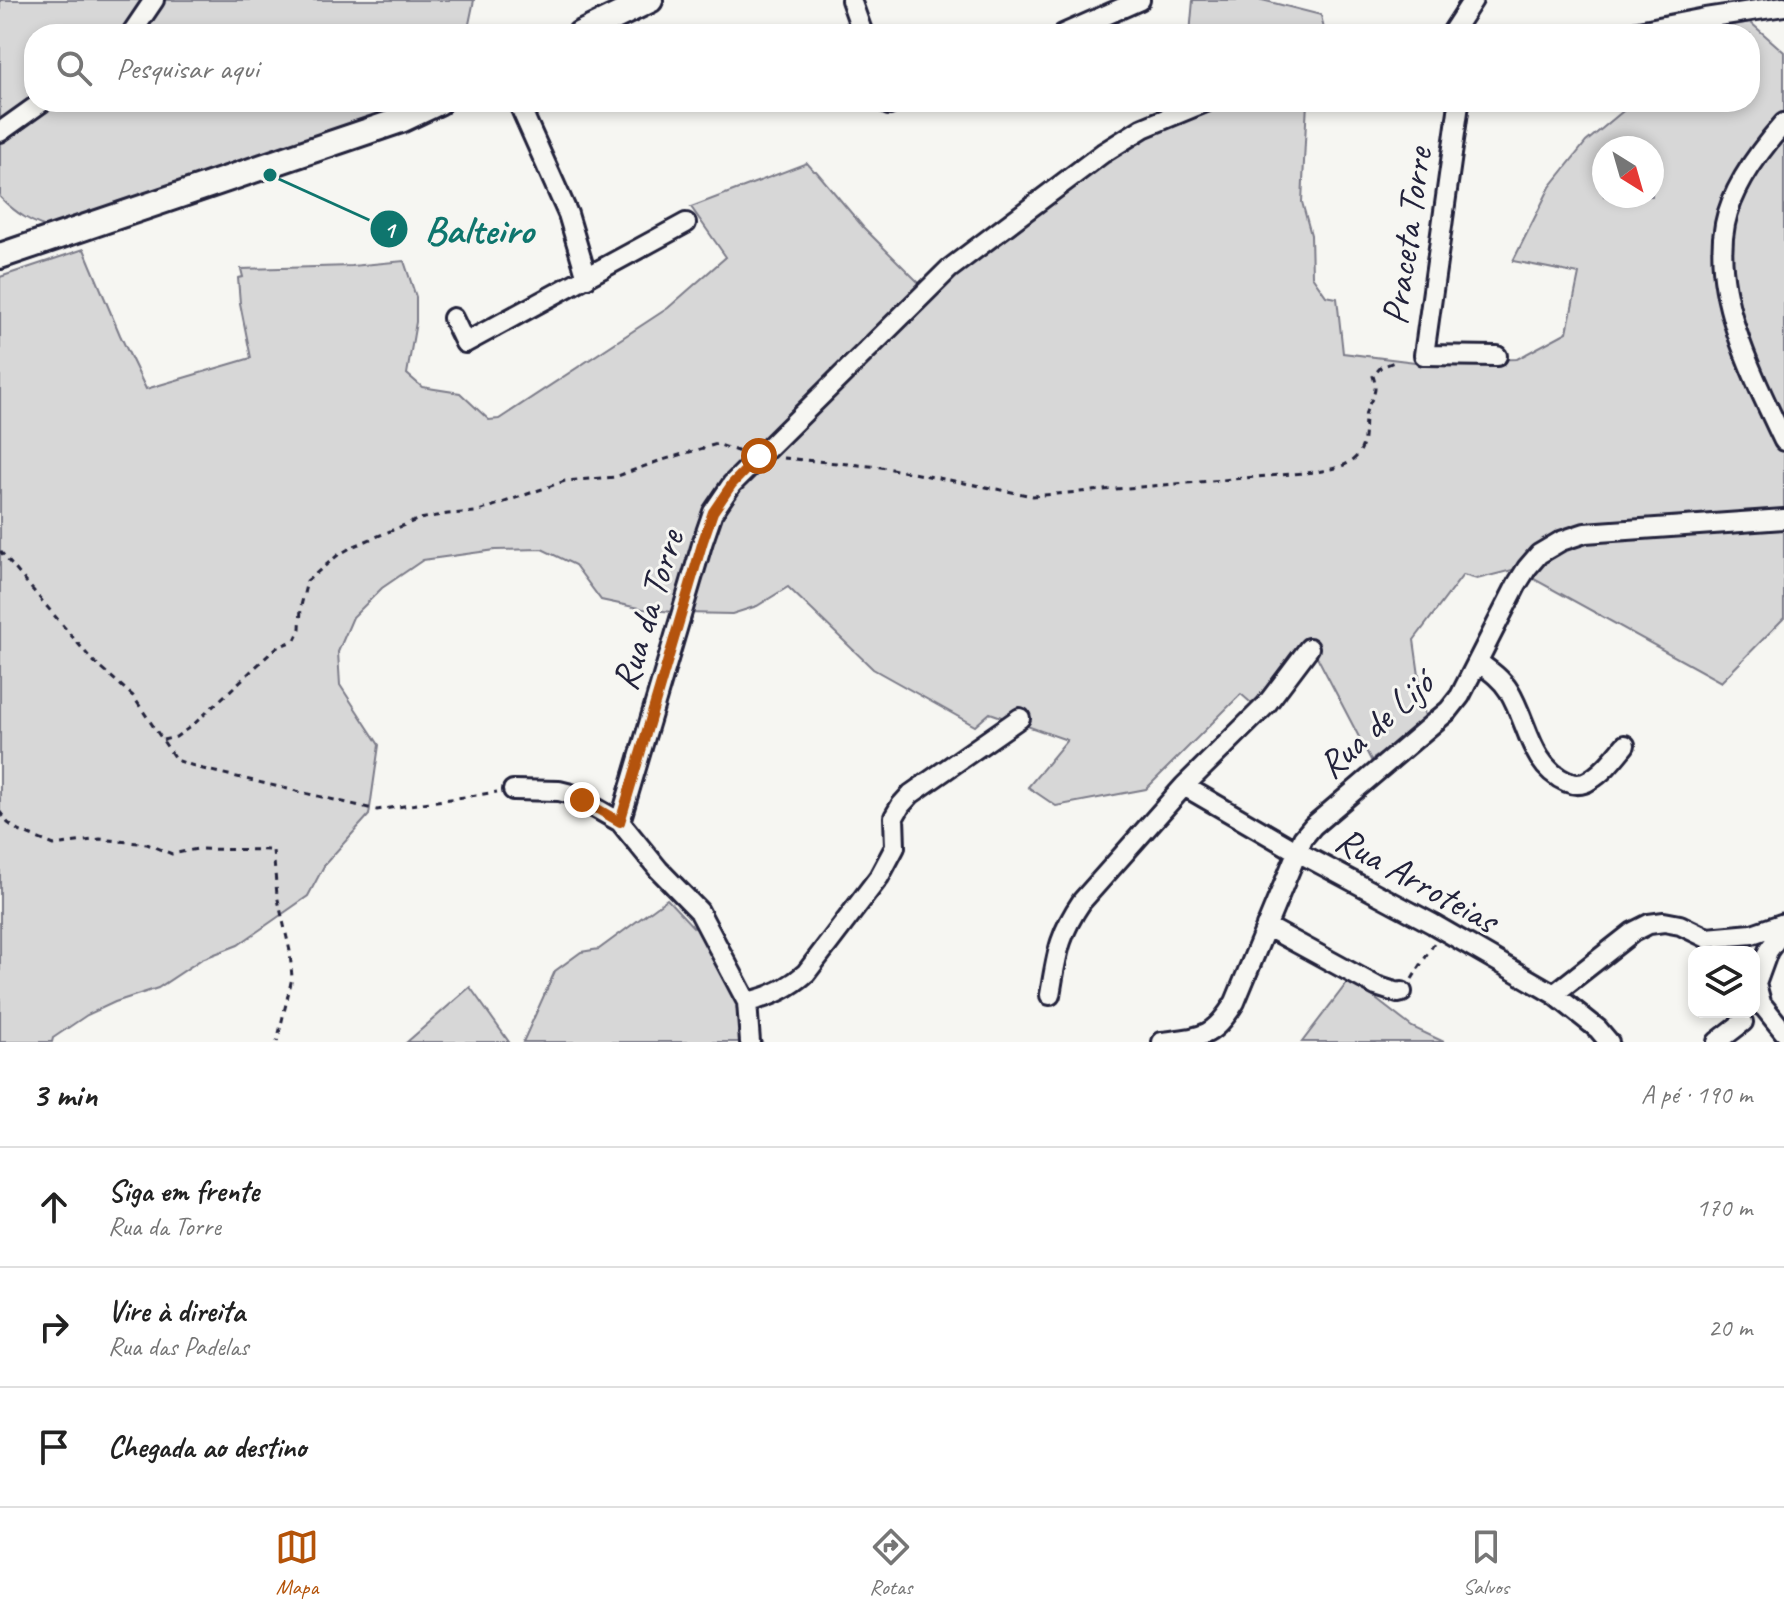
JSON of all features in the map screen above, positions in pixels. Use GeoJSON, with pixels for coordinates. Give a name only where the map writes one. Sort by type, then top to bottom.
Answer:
{"type":"FeatureCollection","features":[{"type":"Feature","properties":{"kind":"street"},"geometry":{"type":"LineString","coordinates":[[138,24],[154,0]]}},
{"type":"Feature","properties":{"kind":"street"},"geometry":{"type":"LineString","coordinates":[[601,24],[650,0]]}},
{"type":"Feature","properties":{"kind":"street"},"geometry":{"type":"LineString","coordinates":[[851,0],[859,24]]}},
{"type":"Feature","properties":{"kind":"street"},"geometry":{"type":"LineString","coordinates":[[1086,24],[1140,0]]}},
{"type":"Feature","properties":{"kind":"street"},"geometry":{"type":"LineString","coordinates":[[1457,24],[1473,0]]}},
{"type":"Feature","properties":{"kind":"street"},"geometry":{"type":"LineString","coordinates":[[1674,24],[1784,6]]}},
{"type":"Feature","properties":{"kind":"street"},"geometry":{"type":"LineString","coordinates":[[0,132],[28,112]]}},
{"type":"Feature","properties":{"kind":"street"},"geometry":{"type":"LineString","coordinates":[[0,256],[418,112]]}},
{"type":"Feature","properties":{"kind":"street"},"geometry":{"type":"LineString","coordinates":[[522,112],[568,214],[587,278]]}},
{"type":"Feature","properties":{"kind":"street","name":"Rua da Torre"},"geometry":{"type":"LineString","coordinates":[[620,822],[703,541],[713,512],[732,484],[949,269],[1103,153],[1143,128],[1182,112]]}},
{"type":"Feature","properties":{"kind":"street","name":"Praceta Torre"},"geometry":{"type":"LineString","coordinates":[[1458,112],[1424,355],[1497,356]]}},
{"type":"Feature","properties":{"kind":"street"},"geometry":{"type":"LineString","coordinates":[[1784,123],[1757,157],[1737,192],[1725,221],[1722,250],[1729,309],[1784,441]]}},
{"type":"Feature","properties":{"kind":"street"},"geometry":{"type":"LineString","coordinates":[[453,318],[465,343],[686,223]]}},
{"type":"Feature","properties":{"kind":"street","name":"Rua de Lijó"},"geometry":{"type":"LineString","coordinates":[[1162,1042],[1200,1037],[1226,1018],[1303,838],[1313,826],[1449,710],[1460,696],[1517,584],[1539,554],[1561,541],[1585,533],[1784,519]]}},
{"type":"Feature","properties":{"kind":"street"},"geometry":{"type":"LineString","coordinates":[[1050,995],[1058,947],[1067,922],[1082,901],[1184,786],[1266,705],[1309,648]]}},
{"type":"Feature","properties":{"kind":"street"},"geometry":{"type":"LineString","coordinates":[[1478,662],[1508,689],[1532,746],[1550,771],[1564,780],[1576,785],[1589,781],[1625,745]]}},
{"type":"Feature","properties":{"kind":"street"},"geometry":{"type":"LineString","coordinates":[[747,1002],[777,993],[806,973],[879,877],[895,847],[894,817],[911,794],[1020,718]]}},
{"type":"Feature","properties":{"kind":"street","name":"Rua Arroteias"},"geometry":{"type":"LineString","coordinates":[[1184,786],[1554,994],[1598,1029],[1609,1042]]}},
{"type":"Feature","properties":{"kind":"street"},"geometry":{"type":"LineString","coordinates":[[513,790],[571,794],[620,822],[659,870],[699,911],[747,1002],[750,1042]]}},
{"type":"Feature","properties":{"kind":"street"},"geometry":{"type":"LineString","coordinates":[[1554,994],[1633,932],[1649,924],[1664,922],[1680,925],[1714,945],[1784,926]]}},
{"type":"Feature","properties":{"kind":"street"},"geometry":{"type":"LineString","coordinates":[[1266,926],[1376,986],[1402,992]]}},
{"type":"Feature","properties":{"kind":"street"},"geometry":{"type":"LineString","coordinates":[[1760,973],[1768,951],[1784,926]]}},
{"type":"Feature","properties":{"kind":"street"},"geometry":{"type":"LineString","coordinates":[[1760,1003],[1784,1032]]}},
{"type":"Feature","properties":{"kind":"street"},"geometry":{"type":"LineString","coordinates":[[1717,1042],[1743,1022]]}},
{"type":"Feature","properties":{"kind":"path"},"geometry":{"type":"LineString","coordinates":[[163,740],[176,737],[193,725],[276,648],[295,640],[300,629],[307,581],[354,546],[419,519],[476,512],[565,481],[615,477],[717,444],[747,455],[881,467],[1033,496],[1316,472],[1344,467],[1359,455],[1367,411],[1375,395],[1373,376],[1381,367],[1397,361]]}},
{"type":"Feature","properties":{"kind":"path"},"geometry":{"type":"LineString","coordinates":[[0,551],[92,660],[133,696],[176,760],[377,810],[513,790]]}},
{"type":"Feature","properties":{"kind":"path"},"geometry":{"type":"LineString","coordinates":[[0,812],[19,831],[54,845],[100,839],[147,844],[172,854],[197,849],[273,850],[277,895],[290,951],[292,978],[277,1042]]}},
{"type":"Feature","properties":{"kind":"path"},"geometry":{"type":"LineString","coordinates":[[1402,992],[1443,930]]}},
{"type":"Feature","properties":{"kind":"shaded area"},"geometry":{"type":"Polygon","coordinates":[[[0,0],[474,0],[469,24],[24,24],[24,112],[386,112],[55,230],[25,217],[0,197],[0,0]]]}},
{"type":"Feature","properties":{"kind":"shaded area"},"geometry":{"type":"Polygon","coordinates":[[[1193,0],[1262,0],[1321,15],[1323,24],[1191,24],[1193,0]]]}},
{"type":"Feature","properties":{"kind":"shaded area"},"geometry":{"type":"Polygon","coordinates":[[[1760,31],[1784,52],[1784,618],[1721,682],[1516,569],[1477,579],[1463,575],[1414,640],[1426,725],[1371,760],[1310,643],[1257,708],[1241,694],[1146,789],[1056,806],[1028,787],[1067,740],[990,713],[975,726],[873,669],[788,587],[757,606],[732,614],[683,613],[601,600],[575,565],[542,549],[495,550],[423,560],[382,588],[353,617],[338,652],[340,685],[379,745],[369,815],[325,864],[308,896],[238,945],[202,959],[158,988],[87,1015],[53,1038],[52,1042],[0,1042],[0,277],[84,249],[146,389],[251,358],[240,303],[238,278],[243,277],[241,269],[352,266],[404,261],[416,297],[416,322],[407,374],[422,387],[460,393],[489,420],[499,419],[668,308],[726,257],[691,207],[807,163],[863,227],[927,291],[1170,112],[1306,112],[1302,202],[1311,235],[1312,276],[1326,296],[1337,298],[1343,353],[1415,362],[1517,359],[1567,332],[1579,274],[1513,261],[1550,187],[1592,137],[1592,208],[1664,208],[1664,136],[1593,136],[1622,112],[1760,112],[1760,31]]]}},
{"type":"Feature","properties":{"kind":"shaded area"},"geometry":{"type":"Polygon","coordinates":[[[667,899],[694,928],[699,924],[726,972],[741,1014],[762,1042],[523,1042],[555,971],[581,952],[599,949],[667,899]]]}},
{"type":"Feature","properties":{"kind":"shaded area"},"geometry":{"type":"Polygon","coordinates":[[[1350,979],[1412,1027],[1444,1042],[1302,1042],[1350,979]]]}},
{"type":"Feature","properties":{"kind":"shaded area"},"geometry":{"type":"Polygon","coordinates":[[[470,987],[509,1042],[407,1042],[470,987]]]}},
{"type":"Feature","properties":{"kind":"place","name":"Balteiro"},"geometry":{"type":"Point","coordinates":[270,175]}},
{"type":"Feature","properties":{"kind":"route"},"geometry":{"type":"LineString","coordinates":[[582,800],[620,822],[713,512],[732,484],[759,456]]}}]}
